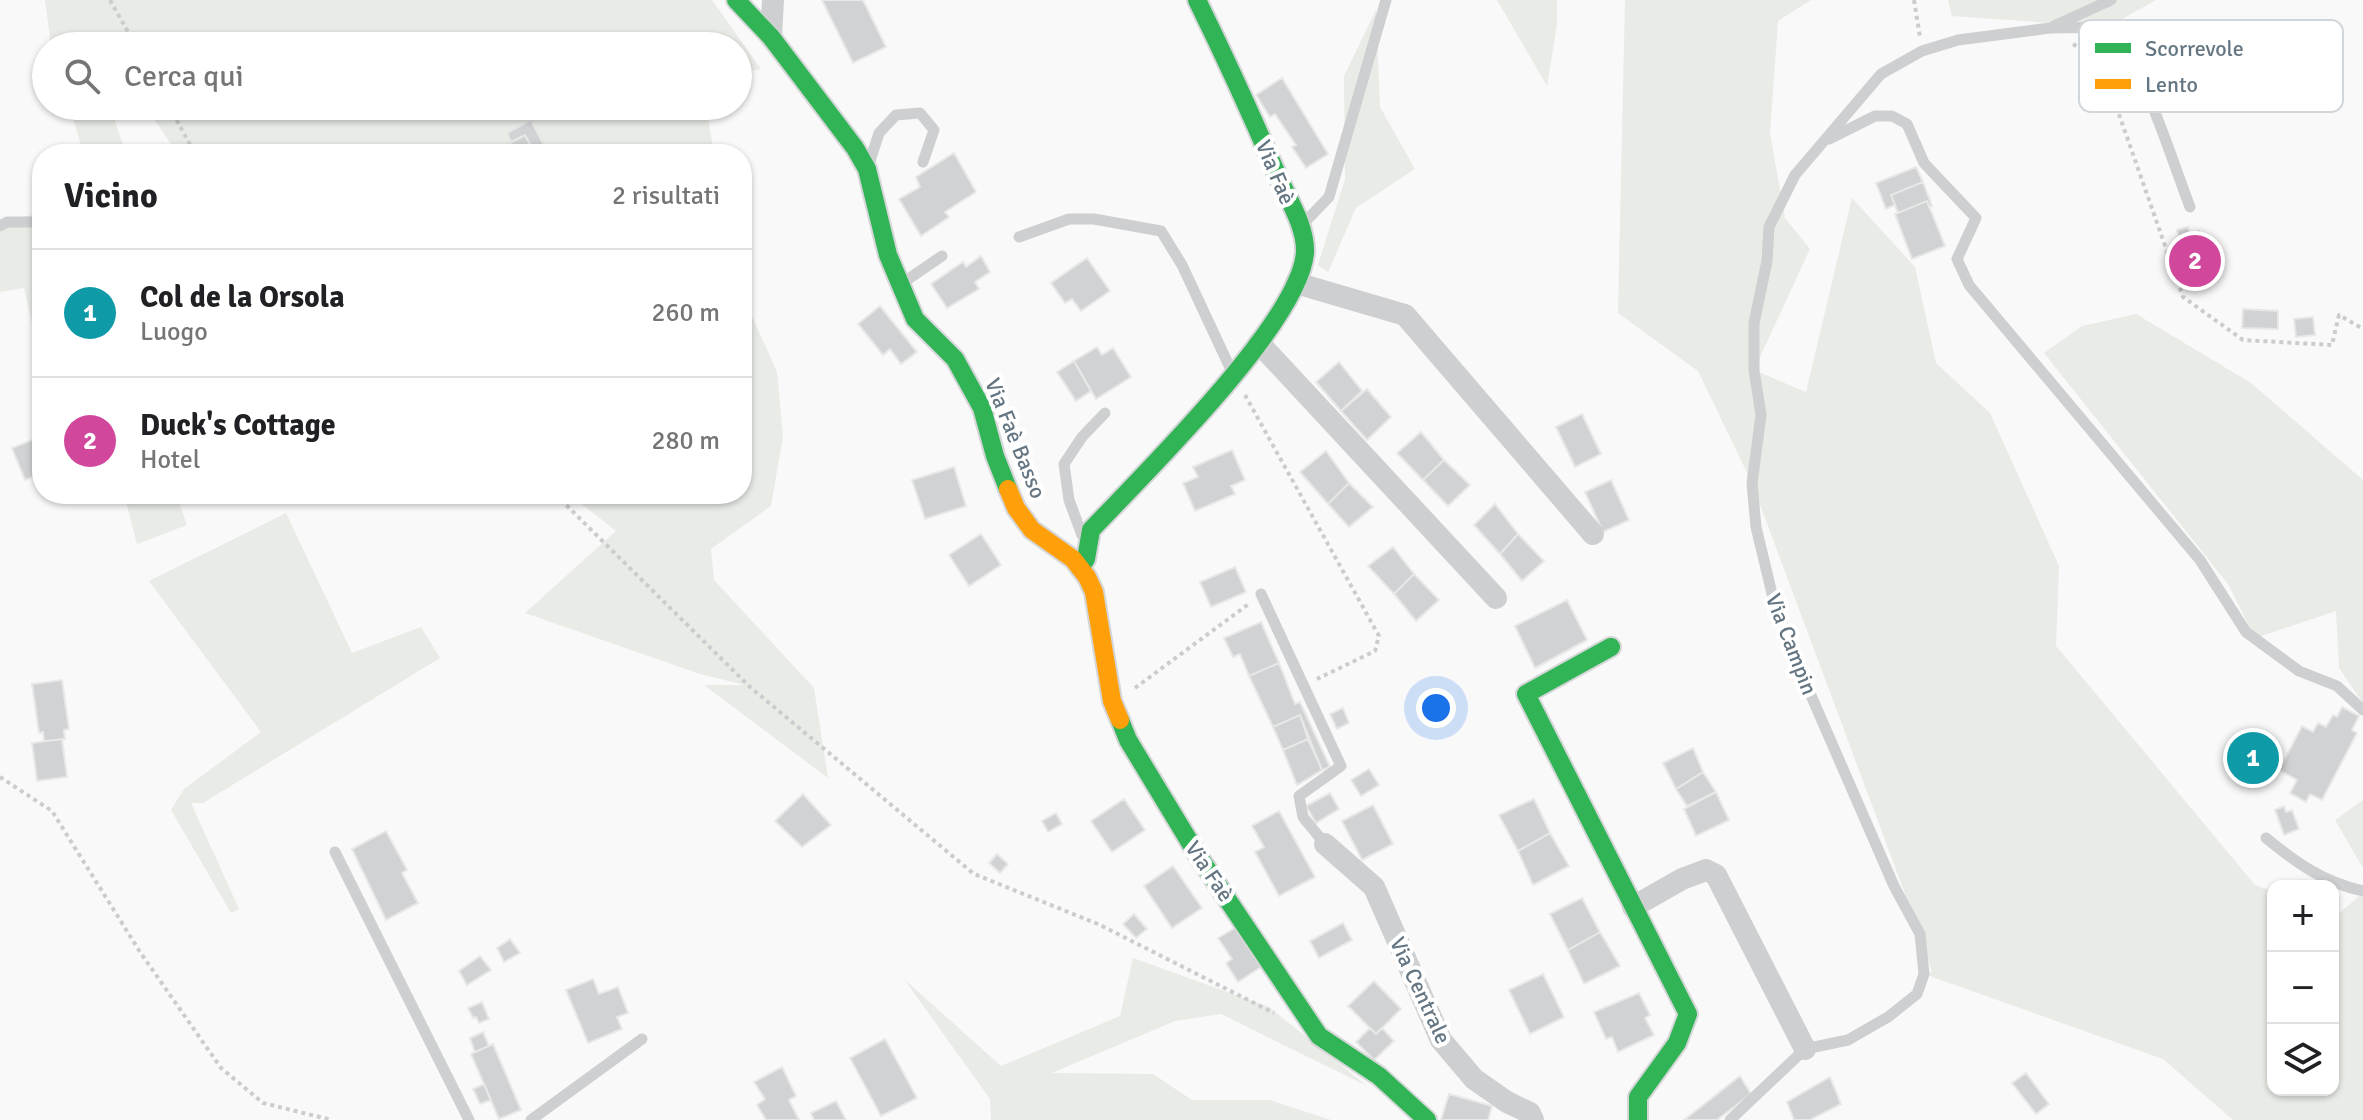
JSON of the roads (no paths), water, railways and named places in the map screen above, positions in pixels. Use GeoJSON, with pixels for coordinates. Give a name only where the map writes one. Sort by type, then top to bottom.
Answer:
{"type":"FeatureCollection","features":[{"type":"Feature","properties":{"kind":"street","name":"Via Faè Basso"},"geometry":{"type":"LineString","coordinates":[[736,0],[771,37],[855,148],[867,169],[888,255],[915,319],[955,359],[982,408],[995,456],[1016,508],[1032,530],[1080,559]]}},
{"type":"Feature","properties":{"kind":"street"},"geometry":{"type":"LineString","coordinates":[[771,37],[773,0]]}},
{"type":"Feature","properties":{"kind":"street","name":"Via Faè"},"geometry":{"type":"LineString","coordinates":[[1197,0],[1233,72],[1300,227],[1305,256],[1296,283],[1259,343],[1234,376],[1091,530],[1080,559],[1094,592],[1112,701],[1128,740],[1189,841],[1319,1036],[1379,1076],[1427,1120]]}},
{"type":"Feature","properties":{"kind":"street"},"geometry":{"type":"LineString","coordinates":[[1296,283],[1405,315],[1593,534]]}},
{"type":"Feature","properties":{"kind":"street"},"geometry":{"type":"LineString","coordinates":[[1259,343],[1496,598]]}},
{"type":"Feature","properties":{"kind":"street"},"geometry":{"type":"LineString","coordinates":[[1611,647],[1526,694],[1688,1014],[1677,1043],[1638,1097],[1638,1120]]}},
{"type":"Feature","properties":{"kind":"street","name":"Via Centrale"},"geometry":{"type":"LineString","coordinates":[[1325,844],[1374,887],[1441,1040],[1474,1079],[1507,1102],[1530,1113],[1533,1120]]}},
{"type":"Feature","properties":{"kind":"street"},"geometry":{"type":"LineString","coordinates":[[1633,907],[1682,879],[1706,870],[1716,875],[1805,1049]]}},
{"type":"Feature","properties":{"kind":"lane"},"geometry":{"type":"LineString","coordinates":[[1300,227],[1329,197],[1386,0]]}},
{"type":"Feature","properties":{"kind":"lane","name":"Via Campin"},"geometry":{"type":"LineString","coordinates":[[2050,28],[2111,0]]}},
{"type":"Feature","properties":{"kind":"lane","name":"Via Campin"},"geometry":{"type":"LineString","coordinates":[[1805,1049],[1848,1040],[1888,1017],[1917,994],[1924,974],[1920,934],[1894,886],[1806,684],[1774,602],[1756,527],[1752,483],[1761,415],[1754,370],[1754,323],[1767,261],[1769,227],[1795,175],[1881,74],[1922,51],[1958,40],[2050,28],[2079,28]]}},
{"type":"Feature","properties":{"kind":"lane","name":"Via Campin"},"geometry":{"type":"LineString","coordinates":[[2153,112],[2190,207]]}},
{"type":"Feature","properties":{"kind":"lane"},"geometry":{"type":"LineString","coordinates":[[867,169],[879,133],[896,115],[920,113],[934,130],[923,162]]}},
{"type":"Feature","properties":{"kind":"lane"},"geometry":{"type":"LineString","coordinates":[[1825,141],[1875,116],[1892,116],[1907,124],[1924,163],[1976,218],[1957,259],[1969,285],[2200,560],[2246,632],[2299,671],[2337,686],[2363,710]]}},
{"type":"Feature","properties":{"kind":"lane"},"geometry":{"type":"LineString","coordinates":[[1019,237],[1069,219],[1094,219],[1161,231],[1182,265],[1234,376]]}},
{"type":"Feature","properties":{"kind":"lane"},"geometry":{"type":"LineString","coordinates":[[0,226],[7,222],[32,222]]}},
{"type":"Feature","properties":{"kind":"lane"},"geometry":{"type":"LineString","coordinates":[[901,284],[942,256]]}},
{"type":"Feature","properties":{"kind":"lane"},"geometry":{"type":"LineString","coordinates":[[1080,559],[1064,464],[1082,437],[1105,413]]}},
{"type":"Feature","properties":{"kind":"lane"},"geometry":{"type":"LineString","coordinates":[[1261,594],[1341,766],[1299,796],[1303,817],[1325,844]]}},
{"type":"Feature","properties":{"kind":"lane"},"geometry":{"type":"LineString","coordinates":[[2266,838],[2295,862],[2334,885],[2363,891]]}},
{"type":"Feature","properties":{"kind":"lane"},"geometry":{"type":"LineString","coordinates":[[335,852],[469,1120]]}},
{"type":"Feature","properties":{"kind":"lane"},"geometry":{"type":"LineString","coordinates":[[531,1120],[642,1039]]}},
{"type":"Feature","properties":{"kind":"lane"},"geometry":{"type":"LineString","coordinates":[[1730,1120],[1805,1049]]}},
{"type":"Feature","properties":{"kind":"place","name":"Duck's Cottage"},"geometry":{"type":"Point","coordinates":[2195,261]}},
{"type":"Feature","properties":{"kind":"place","name":"Col de la Orsola"},"geometry":{"type":"Point","coordinates":[2253,758]}}]}
